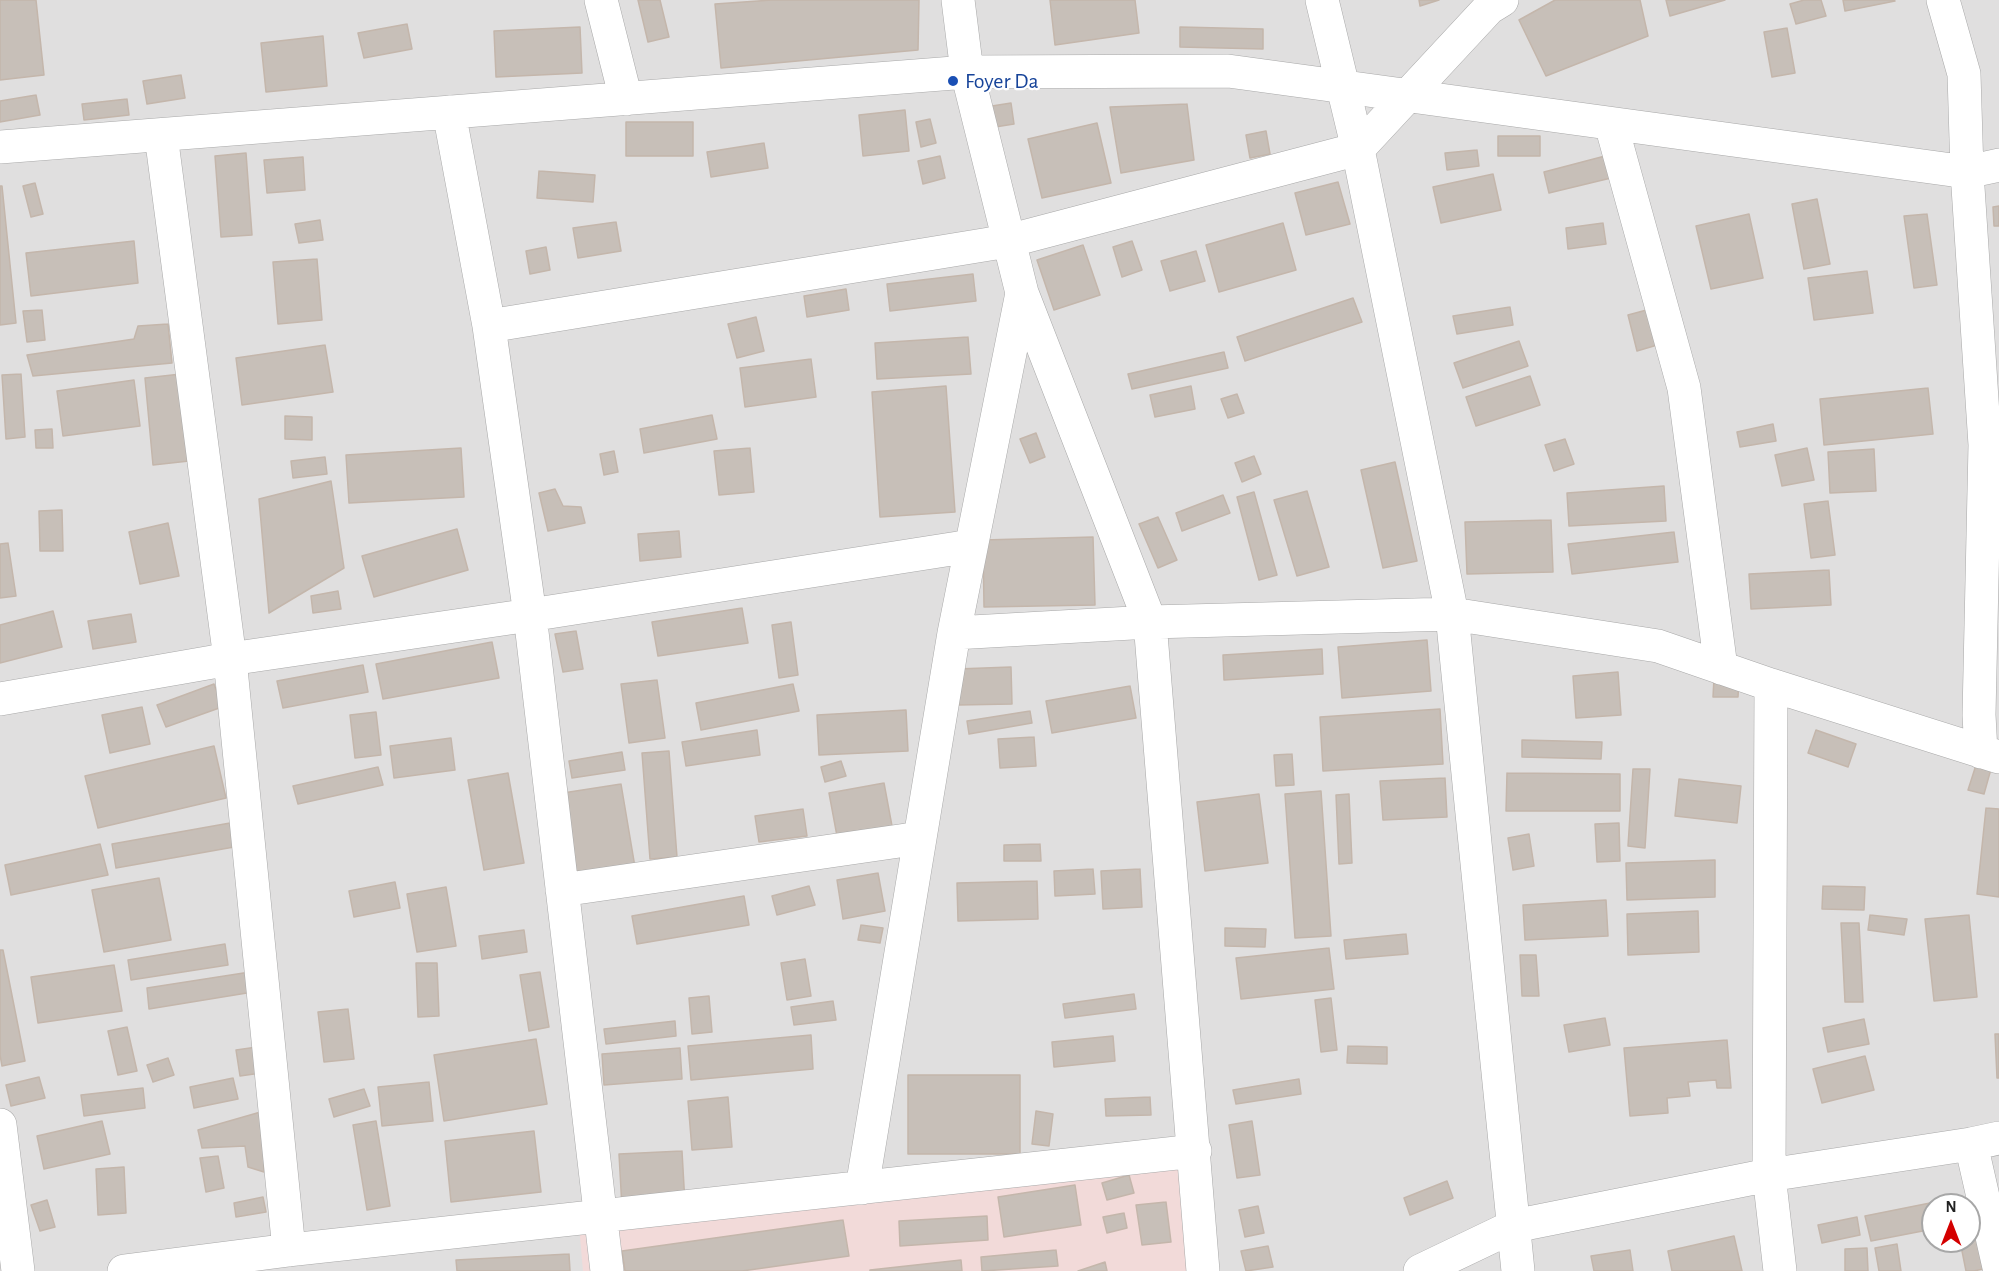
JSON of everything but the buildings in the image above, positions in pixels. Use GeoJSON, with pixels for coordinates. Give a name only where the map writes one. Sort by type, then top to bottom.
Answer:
{"type":"FeatureCollection","features":[{"type":"Feature","properties":{"kind":"street"},"geometry":{"type":"LineString","coordinates":[[601,0],[626,99]]}},
{"type":"Feature","properties":{"kind":"street"},"geometry":{"type":"LineString","coordinates":[[958,0],[967,72],[1022,293],[1150,622],[1203,1271]]}},
{"type":"Feature","properties":{"kind":"street"},"geometry":{"type":"LineString","coordinates":[[1322,0],[1358,149],[1452,614],[1518,1271]]}},
{"type":"Feature","properties":{"kind":"street"},"geometry":{"type":"LineString","coordinates":[[489,326],[1008,241],[1358,149],[1489,8],[1502,0]]}},
{"type":"Feature","properties":{"kind":"street"},"geometry":{"type":"LineString","coordinates":[[954,633],[1150,622],[1452,614],[1658,646],[1771,685],[1990,754],[1992,444],[1967,172],[1964,74],[1943,0]]}},
{"type":"Feature","properties":{"kind":"street"},"geometry":{"type":"LineString","coordinates":[[0,147],[967,72],[1228,71],[1967,172],[1999,165]]}},
{"type":"Feature","properties":{"kind":"street"},"geometry":{"type":"LineString","coordinates":[[449,112],[489,326],[530,615],[607,1271]]}},
{"type":"Feature","properties":{"kind":"street"},"geometry":{"type":"LineString","coordinates":[[1611,124],[1684,388],[1721,668]]}},
{"type":"Feature","properties":{"kind":"street"},"geometry":{"type":"LineString","coordinates":[[161,135],[230,659],[289,1250]]}},
{"type":"Feature","properties":{"kind":"street"},"geometry":{"type":"LineString","coordinates":[[862,1188],[954,633],[1022,293]]}},
{"type":"Feature","properties":{"kind":"street"},"geometry":{"type":"LineString","coordinates":[[0,699],[230,659],[971,546]]}},
{"type":"Feature","properties":{"kind":"street"},"geometry":{"type":"LineString","coordinates":[[1771,685],[1769,1175],[1780,1271]]}},
{"type":"Feature","properties":{"kind":"street"},"geometry":{"type":"LineString","coordinates":[[562,890],[920,838]]}},
{"type":"Feature","properties":{"kind":"street"},"geometry":{"type":"LineString","coordinates":[[0,1125],[18,1271]]}},
{"type":"Feature","properties":{"kind":"street"},"geometry":{"type":"LineString","coordinates":[[1420,1271],[1514,1226],[1769,1175],[1985,1141],[1999,1267]]}},
{"type":"Feature","properties":{"kind":"street"},"geometry":{"type":"LineString","coordinates":[[124,1271],[289,1250],[1195,1151]]}},
{"type":"Feature","properties":{"kind":"shaded area"},"geometry":{"type":"Polygon","coordinates":[[[0,0],[1999,0],[1999,1271],[0,1271],[0,0]]]}},
{"type":"Feature","properties":{"kind":"shaded area"},"geometry":{"type":"Polygon","coordinates":[[[1182,1136],[1193,1271],[583,1271],[577,1202],[1182,1136]]]}},
{"type":"Feature","properties":{"kind":"place","name":"Foyer Da"},"geometry":{"type":"Point","coordinates":[953,81]}}]}
